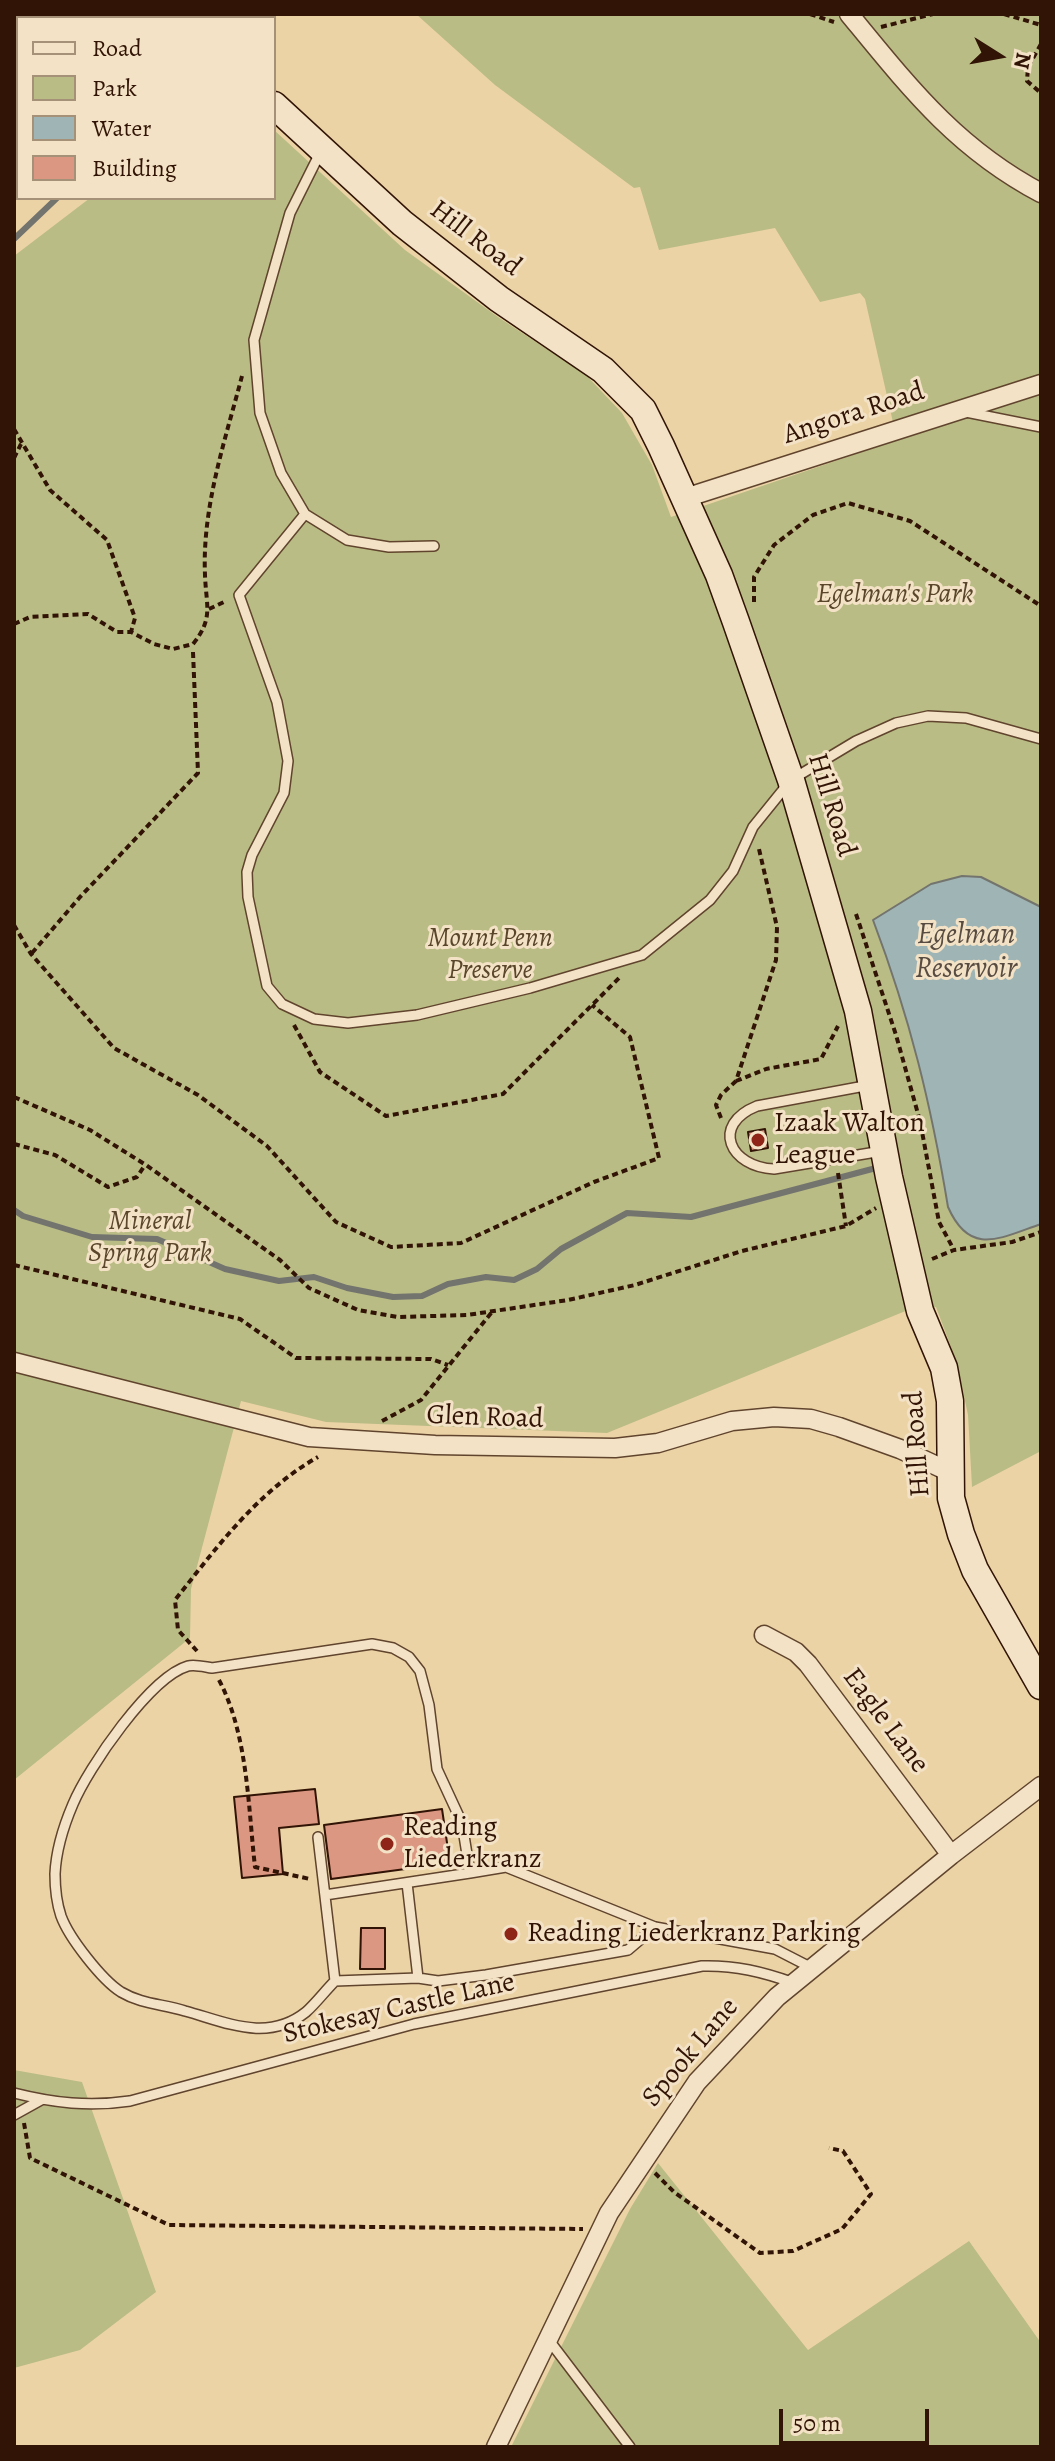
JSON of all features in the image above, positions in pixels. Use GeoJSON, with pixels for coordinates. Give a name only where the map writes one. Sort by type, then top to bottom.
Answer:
{"type":"FeatureCollection","features":[{"type":"Feature","properties":{"kind":"street"},"geometry":{"type":"LineString","coordinates":[[849,14],[929,110],[993,165],[1041,193]]}},
{"type":"Feature","properties":{"kind":"street","name":"Hill Road"},"geometry":{"type":"LineString","coordinates":[[276,107],[402,223],[499,299],[575,348],[618,383],[643,410],[685,498],[736,622],[791,780],[858,1011],[893,1198],[920,1311],[944,1368],[950,1401],[951,1498],[975,1570],[1041,1686]]}},
{"type":"Feature","properties":{"kind":"street","name":"Angora Road"},"geometry":{"type":"LineString","coordinates":[[685,498],[1041,384]]}},
{"type":"Feature","properties":{"kind":"street","name":"Glen Road"},"geometry":{"type":"LineString","coordinates":[[14,1362],[309,1437],[435,1445],[615,1448],[658,1443],[732,1421],[774,1417],[811,1419],[900,1449],[950,1472]]}},
{"type":"Feature","properties":{"kind":"street","name":"Eagle Lane"},"geometry":{"type":"LineString","coordinates":[[764,1635],[796,1652],[808,1664],[951,1855]]}},
{"type":"Feature","properties":{"kind":"street","name":"Spook Lane"},"geometry":{"type":"LineString","coordinates":[[496,2447],[601,2229],[697,2082],[777,1997],[1041,1786]]}},
{"type":"Feature","properties":{"kind":"lane"},"geometry":{"type":"LineString","coordinates":[[322,150],[290,213],[254,340],[260,413],[281,473],[305,514],[347,540],[389,547],[434,546]]}},
{"type":"Feature","properties":{"kind":"lane"},"geometry":{"type":"LineString","coordinates":[[959,410],[1041,427]]}},
{"type":"Feature","properties":{"kind":"lane"},"geometry":{"type":"LineString","coordinates":[[305,514],[239,595],[277,702],[288,761],[284,793],[252,855],[247,872],[248,897],[267,986],[282,1004],[314,1019],[348,1023],[417,1015],[530,988],[642,955],[710,900],[733,871],[753,827],[791,780],[856,741],[896,723],[928,716],[966,718],[1041,739]]}},
{"type":"Feature","properties":{"kind":"lane"},"geometry":{"type":"LineString","coordinates":[[873,1085],[757,1106],[735,1119],[731,1135],[738,1157],[758,1168],[787,1167],[884,1151]]}},
{"type":"Feature","properties":{"kind":"lane"},"geometry":{"type":"LineString","coordinates":[[470,1873],[462,1823],[437,1769],[429,1705],[420,1671],[409,1657],[393,1648],[372,1644],[212,1668],[189,1665],[159,1686],[140,1703],[73,1803],[60,1843],[55,1873],[62,1919],[83,1951],[119,1991],[136,2000],[243,2029],[266,2029],[288,2023],[307,2011],[335,1981],[418,1978],[438,1981],[486,1975],[628,1950],[655,1927]]}},
{"type":"Feature","properties":{"kind":"lane"},"geometry":{"type":"LineString","coordinates":[[318,1837],[335,1981]]}},
{"type":"Feature","properties":{"kind":"lane"},"geometry":{"type":"LineString","coordinates":[[325,1895],[506,1867],[655,1927],[775,1949],[812,1968]]}},
{"type":"Feature","properties":{"kind":"lane"},"geometry":{"type":"LineString","coordinates":[[407,1883],[418,1978]]}},
{"type":"Feature","properties":{"kind":"lane","name":"Stokesay Castle Lane"},"geometry":{"type":"LineString","coordinates":[[14,2093],[84,2105],[130,2101],[414,2024],[689,1968],[724,1965],[757,1970],[794,1983]]}},
{"type":"Feature","properties":{"kind":"lane"},"geometry":{"type":"LineString","coordinates":[[18,2112],[41,2100]]}},
{"type":"Feature","properties":{"kind":"lane"},"geometry":{"type":"LineString","coordinates":[[548,2339],[630,2447]]}},
{"type":"Feature","properties":{"kind":"path"},"geometry":{"type":"LineString","coordinates":[[1004,14],[1041,25]]}},
{"type":"Feature","properties":{"kind":"path"},"geometry":{"type":"LineString","coordinates":[[1041,44],[1028,67],[1027,81],[1041,93]]}},
{"type":"Feature","properties":{"kind":"path"},"geometry":{"type":"LineString","coordinates":[[14,624],[30,617],[88,614],[117,632],[131,632],[154,644],[173,649],[193,644],[204,630],[209,609],[205,576],[208,508],[242,374]]}},
{"type":"Feature","properties":{"kind":"path"},"geometry":{"type":"LineString","coordinates":[[14,429],[50,490],[107,540],[135,618],[131,632]]}},
{"type":"Feature","properties":{"kind":"path"},"geometry":{"type":"LineString","coordinates":[[14,458],[21,444]]}},
{"type":"Feature","properties":{"kind":"path"},"geometry":{"type":"LineString","coordinates":[[754,607],[754,577],[774,545],[813,515],[848,503],[910,521],[1041,606]]}},
{"type":"Feature","properties":{"kind":"path"},"geometry":{"type":"LineString","coordinates":[[31,954],[80,897],[198,773],[193,652]]}},
{"type":"Feature","properties":{"kind":"path"},"geometry":{"type":"LineString","coordinates":[[736,1081],[776,960],[777,927],[753,827]]}},
{"type":"Feature","properties":{"kind":"path"},"geometry":{"type":"LineString","coordinates":[[855,911],[896,1035],[920,1121],[939,1222],[954,1250]]}},
{"type":"Feature","properties":{"kind":"path"},"geometry":{"type":"LineString","coordinates":[[14,925],[31,954],[114,1048],[198,1095],[267,1146],[336,1222],[391,1247],[461,1243],[594,1182],[659,1158],[630,1037],[592,1005]]}},
{"type":"Feature","properties":{"kind":"path"},"geometry":{"type":"LineString","coordinates":[[282,1004],[320,1072],[386,1116],[503,1094],[642,955]]}},
{"type":"Feature","properties":{"kind":"path"},"geometry":{"type":"LineString","coordinates":[[731,1135],[717,1112],[716,1105],[721,1095],[736,1081],[766,1069],[821,1059],[841,1022],[858,1011]]}},
{"type":"Feature","properties":{"kind":"path"},"geometry":{"type":"LineString","coordinates":[[14,1097],[90,1130],[146,1165],[294,1272],[309,1288],[358,1310],[398,1317],[492,1312],[635,1285],[742,1251],[846,1226],[893,1198]]}},
{"type":"Feature","properties":{"kind":"path"},"geometry":{"type":"LineString","coordinates":[[14,1144],[55,1155],[108,1187],[137,1177],[146,1165]]}},
{"type":"Feature","properties":{"kind":"path"},"geometry":{"type":"LineString","coordinates":[[837,1169],[846,1226]]}},
{"type":"Feature","properties":{"kind":"path"},"geometry":{"type":"LineString","coordinates":[[913,1272],[936,1256],[954,1250],[1012,1242],[1041,1232]]}},
{"type":"Feature","properties":{"kind":"path"},"geometry":{"type":"LineString","coordinates":[[14,1265],[240,1319],[296,1358],[431,1359],[449,1365]]}},
{"type":"Feature","properties":{"kind":"path"},"geometry":{"type":"LineString","coordinates":[[323,1882],[255,1867],[245,1774],[232,1704],[212,1668],[178,1630],[175,1600],[232,1528],[292,1472],[421,1400],[492,1312]]}},
{"type":"Feature","properties":{"kind":"path"},"geometry":{"type":"LineString","coordinates":[[18,2112],[30,2158],[169,2225],[601,2229]]}},
{"type":"Feature","properties":{"kind":"path"},"geometry":{"type":"LineString","coordinates":[[643,2161],[674,2192],[760,2253],[793,2251],[842,2229],[871,2194],[843,2151],[829,2148]]}},
{"type":"Feature","properties":{"kind":"green space"},"geometry":{"type":"Polygon","coordinates":[[[146,14],[273,14],[271,16],[146,14]]]}},
{"type":"Feature","properties":{"kind":"green space","name":"Mount Penn Preserve"},"geometry":{"type":"Polygon","coordinates":[[[416,14],[1041,14],[1041,1451],[972,1487],[968,1415],[957,1363],[936,1307],[908,1310],[607,1433],[326,1422],[241,1401],[191,1589],[190,1638],[14,1780],[14,256],[87,200],[276,200],[276,132],[405,250],[586,375],[622,413],[652,465],[671,517],[897,440],[865,299],[860,293],[820,302],[775,228],[659,250],[640,187],[634,188],[495,85],[416,14]]]}},
{"type":"Feature","properties":{"kind":"green space"},"geometry":{"type":"Polygon","coordinates":[[[14,2070],[82,2082],[156,2292],[80,2350],[14,2368],[14,2070]]]}},
{"type":"Feature","properties":{"kind":"green space"},"geometry":{"type":"Polygon","coordinates":[[[658,2163],[808,2350],[969,2241],[1041,2343],[1041,2447],[511,2447],[630,2209],[658,2163]]]}},
{"type":"Feature","properties":{"kind":"water","name":"Egelman Reservoir"},"geometry":{"type":"Polygon","coordinates":[[[962,876],[981,877],[1041,907],[1041,1224],[987,1240],[966,1233],[948,1207],[918,1062],[873,920],[931,884],[962,876]]]}},
{"type":"Feature","properties":{"kind":"building","name":"Izaak Walton League"},"geometry":{"type":"Polygon","coordinates":[[[765,1129],[768,1148],[751,1151],[748,1132],[765,1129]]]}},
{"type":"Feature","properties":{"kind":"building"},"geometry":{"type":"Polygon","coordinates":[[[315,1789],[319,1824],[279,1828],[283,1874],[242,1878],[234,1797],[315,1789]]]}},
{"type":"Feature","properties":{"kind":"building","name":"Reading Liederkranz"},"geometry":{"type":"Polygon","coordinates":[[[442,1809],[450,1863],[331,1879],[324,1825],[442,1809]]]}},
{"type":"Feature","properties":{"kind":"building"},"geometry":{"type":"Polygon","coordinates":[[[361,1928],[385,1928],[385,1969],[360,1969],[361,1928]]]}},
{"type":"Feature","properties":{"kind":"waterway"},"geometry":{"type":"LineString","coordinates":[[14,239],[55,200]]}},
{"type":"Feature","properties":{"kind":"waterway"},"geometry":{"type":"LineString","coordinates":[[14,1210],[23,1216],[92,1237],[157,1239],[225,1269],[279,1281],[314,1277],[347,1288],[393,1297],[422,1296],[448,1284],[486,1277],[514,1280],[537,1269],[561,1249],[627,1213],[691,1217],[876,1168]]}},
{"type":"Feature","properties":{"kind":"place","name":"Izaak Walton League"},"geometry":{"type":"Point","coordinates":[758,1140]}},
{"type":"Feature","properties":{"kind":"place","name":"Reading Liederkranz"},"geometry":{"type":"Point","coordinates":[387,1844]}},
{"type":"Feature","properties":{"kind":"place","name":"Reading Liederkranz Parking"},"geometry":{"type":"Point","coordinates":[511,1934]}},
{"type":"Feature","properties":{"kind":"park label","name":"Egelman's Park"},"geometry":{"type":"Point","coordinates":[895,595]}},
{"type":"Feature","properties":{"kind":"park label","name":"Mineral Spring Park"},"geometry":{"type":"Point","coordinates":[150,1238]}}]}
